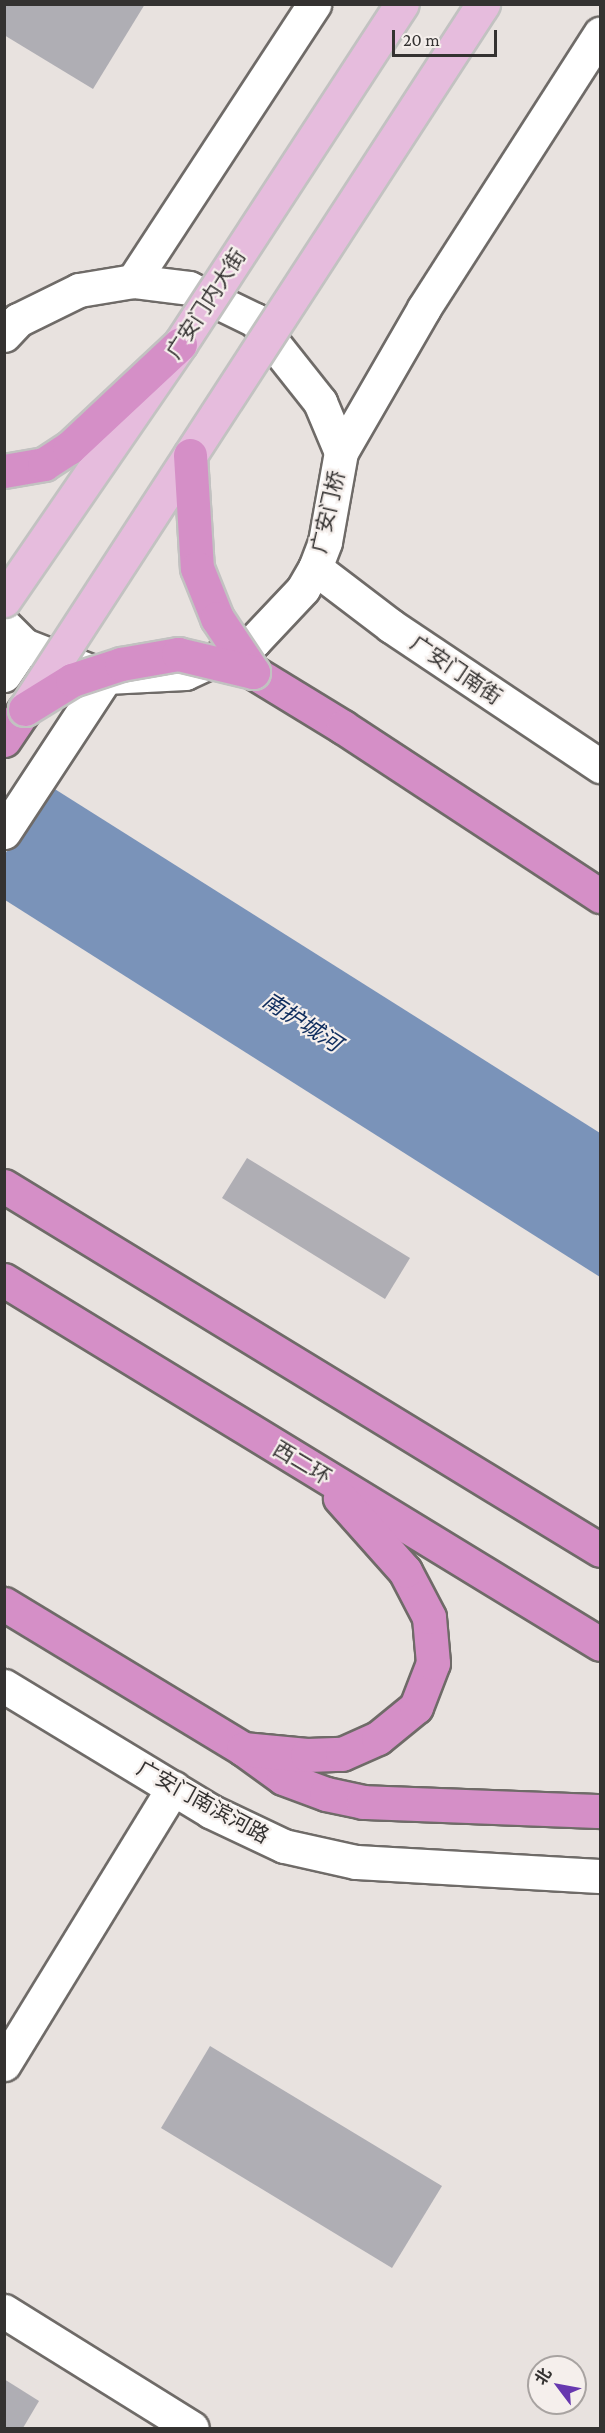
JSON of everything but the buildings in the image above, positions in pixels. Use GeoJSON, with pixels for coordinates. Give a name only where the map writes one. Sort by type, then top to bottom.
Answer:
{"type":"FeatureCollection","features":[{"type":"Feature","properties":{"kind":"highway"},"geometry":{"type":"LineString","coordinates":[[4,471],[44,464],[69,448],[180,344]]}},
{"type":"Feature","properties":{"kind":"highway"},"geometry":{"type":"LineString","coordinates":[[190,455],[197,568],[217,618],[253,672]]}},
{"type":"Feature","properties":{"kind":"highway"},"geometry":{"type":"LineString","coordinates":[[4,740],[25,709],[72,680],[121,663],[178,654],[253,672],[343,727],[600,896]]}},
{"type":"Feature","properties":{"kind":"highway"},"geometry":{"type":"LineString","coordinates":[[4,1186],[593,1542]]}},
{"type":"Feature","properties":{"kind":"highway","name":"西二环"},"geometry":{"type":"LineString","coordinates":[[4,1280],[600,1644]]}},
{"type":"Feature","properties":{"kind":"highway"},"geometry":{"type":"LineString","coordinates":[[243,1749],[307,1755],[342,1754],[378,1738],[416,1707],[432,1663],[429,1617],[405,1571],[319,1474]]}},
{"type":"Feature","properties":{"kind":"highway"},"geometry":{"type":"LineString","coordinates":[[4,1604],[243,1749],[283,1778],[326,1794],[363,1802],[600,1811]]}},
{"type":"Feature","properties":{"kind":"main road","name":"广安门内大街"},"geometry":{"type":"LineString","coordinates":[[4,600],[180,344],[402,4]]}},
{"type":"Feature","properties":{"kind":"main road"},"geometry":{"type":"LineString","coordinates":[[25,709],[483,4]]}},
{"type":"Feature","properties":{"kind":"street"},"geometry":{"type":"LineString","coordinates":[[134,281],[314,4]]}},
{"type":"Feature","properties":{"kind":"street"},"geometry":{"type":"LineString","coordinates":[[341,452],[424,308],[600,34]]}},
{"type":"Feature","properties":{"kind":"street","name":"广安门桥"},"geometry":{"type":"LineString","coordinates":[[4,335],[18,320],[79,290],[134,281],[189,288],[255,320],[320,402],[341,452],[325,542],[315,568],[303,589],[254,641],[185,673],[106,677],[14,635],[4,675]]}},
{"type":"Feature","properties":{"kind":"street","name":"广安门南街"},"geometry":{"type":"LineString","coordinates":[[315,568],[390,626],[600,766]]}},
{"type":"Feature","properties":{"kind":"street"},"geometry":{"type":"LineString","coordinates":[[4,832],[106,677]]}},
{"type":"Feature","properties":{"kind":"street","name":"广安门南滨河路"},"geometry":{"type":"LineString","coordinates":[[4,1686],[210,1811],[284,1846],[356,1862],[600,1876]]}},
{"type":"Feature","properties":{"kind":"street"},"geometry":{"type":"LineString","coordinates":[[4,2064],[172,1788]]}},
{"type":"Feature","properties":{"kind":"street"},"geometry":{"type":"LineString","coordinates":[[4,2311],[192,2428]]}},
{"type":"Feature","properties":{"kind":"water","name":"南护城河"},"geometry":{"type":"Polygon","coordinates":[[[4,757],[600,1133],[600,1277],[5,900],[4,757]]]}},
{"type":"Feature","properties":{"kind":"pier"},"geometry":{"type":"Polygon","coordinates":[[[4,754],[51,784],[5,854],[4,754]]]}}]}
